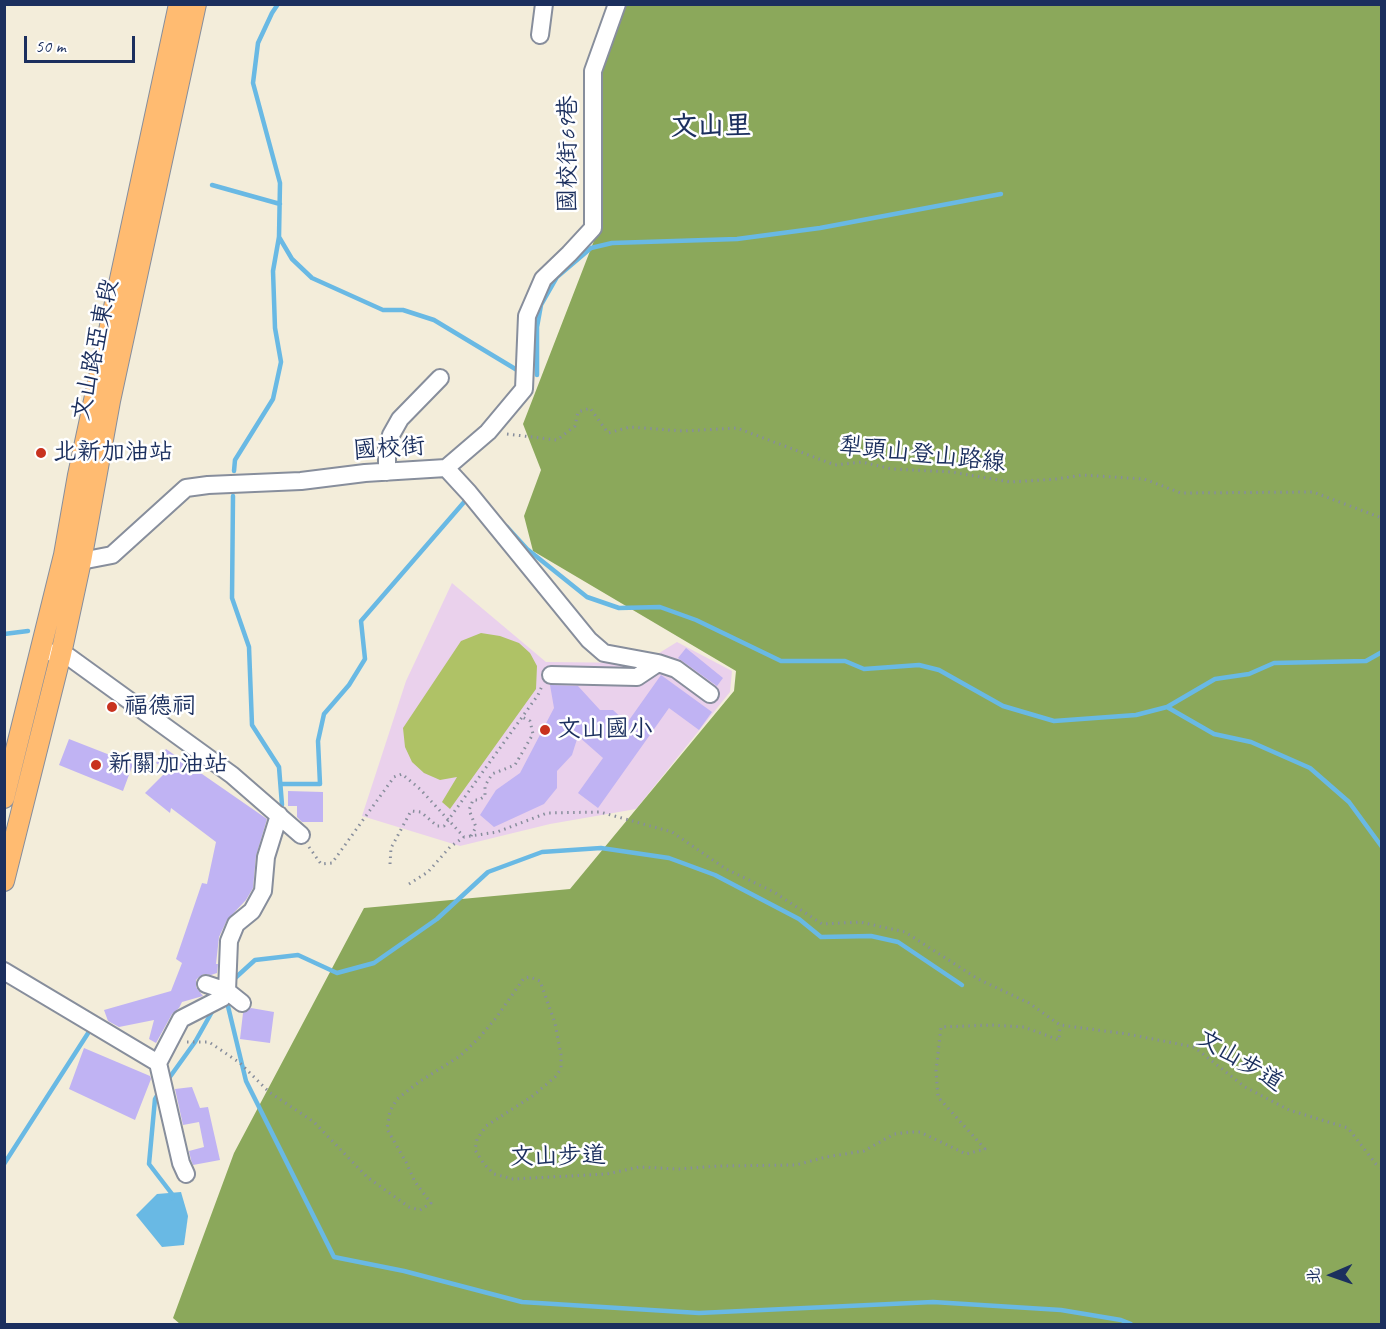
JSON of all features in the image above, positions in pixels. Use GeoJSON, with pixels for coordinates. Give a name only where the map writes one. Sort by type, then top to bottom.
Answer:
{"type":"FeatureCollection","features":[{"type":"Feature","properties":{"kind":"main road","name":"文山路亞東段"},"geometry":{"type":"LineString","coordinates":[[4,881],[61,654],[73,558],[178,4]]}},
{"type":"Feature","properties":{"kind":"main road","name":"文山路亞東段"},"geometry":{"type":"LineString","coordinates":[[100,414],[196,4]]}},
{"type":"Feature","properties":{"kind":"main road","name":"文山路亞東段"},"geometry":{"type":"LineString","coordinates":[[4,798],[41,650],[73,558]]}},
{"type":"Feature","properties":{"kind":"street"},"geometry":{"type":"LineString","coordinates":[[540,35],[544,4]]}},
{"type":"Feature","properties":{"kind":"street","name":"國校街69巷"},"geometry":{"type":"LineString","coordinates":[[446,468],[488,432],[524,389],[527,316],[543,279],[592,228],[594,71],[615,5]]}},
{"type":"Feature","properties":{"kind":"street"},"geometry":{"type":"LineString","coordinates":[[387,472],[387,449],[391,435],[400,419],[440,378]]}},
{"type":"Feature","properties":{"kind":"street","name":"國校街"},"geometry":{"type":"LineString","coordinates":[[73,558],[112,555],[186,488],[301,481],[446,468],[470,493],[589,640],[604,653],[658,663],[676,669],[710,694]]}},
{"type":"Feature","properties":{"kind":"street"},"geometry":{"type":"LineString","coordinates":[[41,650],[69,657],[232,775],[301,835]]}},
{"type":"Feature","properties":{"kind":"street"},"geometry":{"type":"LineString","coordinates":[[551,675],[637,677],[658,663]]}},
{"type":"Feature","properties":{"kind":"street"},"geometry":{"type":"LineString","coordinates":[[186,1174],[181,1163],[158,1063],[181,1019],[222,998],[227,992],[229,941],[236,924],[252,910],[263,891],[266,857],[279,815]]}},
{"type":"Feature","properties":{"kind":"street"},"geometry":{"type":"LineString","coordinates":[[4,971],[158,1063]]}},
{"type":"Feature","properties":{"kind":"street"},"geometry":{"type":"LineString","coordinates":[[206,984],[227,992],[242,1003]]}},
{"type":"Feature","properties":{"kind":"path","name":"犁頭山登山路線"},"geometry":{"type":"LineString","coordinates":[[488,432],[557,440],[575,426],[578,412],[590,408],[608,433],[630,427],[683,431],[737,428],[835,465],[862,462],[892,469],[952,472],[1010,482],[1082,475],[1144,479],[1181,494],[1313,492],[1382,518]]}},
{"type":"Feature","properties":{"kind":"path"},"geometry":{"type":"LineString","coordinates":[[390,864],[391,848],[411,811],[421,812],[437,826],[444,826],[551,675]]}},
{"type":"Feature","properties":{"kind":"path"},"geometry":{"type":"LineString","coordinates":[[467,794],[473,800],[479,800],[485,796],[485,786],[492,774],[515,765],[533,734],[530,721],[522,717]]}},
{"type":"Feature","properties":{"kind":"path"},"geometry":{"type":"LineString","coordinates":[[301,835],[321,864],[332,863],[394,777],[402,774],[464,837],[450,847],[428,872],[409,884]]}},
{"type":"Feature","properties":{"kind":"path"},"geometry":{"type":"LineString","coordinates":[[471,836],[476,827],[469,810],[473,800]]}},
{"type":"Feature","properties":{"kind":"path","name":"文山步道"},"geometry":{"type":"LineString","coordinates":[[464,837],[497,832],[547,813],[600,812],[672,832],[726,869],[774,892],[822,924],[860,922],[905,932],[978,979],[1029,1003],[1060,1025],[1127,1034],[1194,1047],[1245,1087],[1289,1110],[1348,1128],[1376,1164],[1382,1168]]}},
{"type":"Feature","properties":{"kind":"path","name":"文山步道"},"geometry":{"type":"LineString","coordinates":[[180,1045],[190,1041],[209,1042],[240,1063],[269,1092],[314,1122],[367,1177],[409,1208],[420,1210],[431,1203],[415,1182],[387,1129],[390,1111],[397,1099],[460,1056],[479,1038],[524,978],[530,977],[540,981],[555,1023],[561,1055],[561,1069],[534,1095],[486,1126],[477,1139],[475,1150],[484,1164],[494,1174],[513,1179],[607,1174],[639,1167],[796,1165],[864,1151],[894,1134],[910,1132],[920,1132],[966,1154],[985,1149],[938,1097],[936,1071],[941,1027],[991,1025],[1024,1027],[1059,1040],[1060,1025]]}},
{"type":"Feature","properties":{"kind":"shaded area","name":"文山國小"},"geometry":{"type":"Polygon","coordinates":[[[452,583],[546,662],[643,663],[677,642],[732,671],[730,692],[636,809],[550,824],[460,846],[362,816],[406,681],[452,583]]]}},
{"type":"Feature","properties":{"kind":"green space"},"geometry":{"type":"Polygon","coordinates":[[[617,5],[1381,5],[1381,1324],[180,1324],[173,1318],[234,1153],[364,908],[570,889],[734,691],[736,671],[533,551],[524,516],[541,470],[523,424],[602,220],[585,102],[617,5]]]}},
{"type":"Feature","properties":{"kind":"green space"},"geometry":{"type":"Polygon","coordinates":[[[481,633],[500,636],[519,643],[530,653],[537,666],[536,689],[450,809],[442,802],[457,777],[440,780],[424,773],[412,762],[405,747],[403,728],[461,641],[481,633]]]}},
{"type":"Feature","properties":{"kind":"water"},"geometry":{"type":"Polygon","coordinates":[[[181,1192],[188,1216],[184,1245],[162,1247],[136,1215],[157,1194],[181,1192]]]}},
{"type":"Feature","properties":{"kind":"building"},"geometry":{"type":"Polygon","coordinates":[[[686,648],[723,678],[717,686],[678,658],[686,648]]]}},
{"type":"Feature","properties":{"kind":"building"},"geometry":{"type":"Polygon","coordinates":[[[661,675],[712,712],[699,730],[669,708],[598,808],[578,793],[603,758],[578,736],[572,755],[557,771],[557,788],[544,804],[494,827],[480,815],[496,790],[520,773],[554,708],[550,685],[578,686],[600,710],[613,710],[627,723],[661,675]]]}},
{"type":"Feature","properties":{"kind":"building","name":"新關加油站"},"geometry":{"type":"Polygon","coordinates":[[[69,739],[133,764],[123,791],[59,765],[69,739]]]}},
{"type":"Feature","properties":{"kind":"building"},"geometry":{"type":"Polygon","coordinates":[[[166,749],[267,819],[256,856],[253,888],[246,900],[227,920],[219,937],[217,973],[204,974],[196,980],[196,987],[203,996],[182,1002],[172,1014],[156,1043],[149,1039],[154,1020],[119,1027],[108,1021],[104,1010],[171,991],[182,963],[176,959],[202,883],[207,884],[216,842],[171,808],[170,813],[145,793],[167,771],[156,763],[166,749]]]}},
{"type":"Feature","properties":{"kind":"building"},"geometry":{"type":"Polygon","coordinates":[[[288,791],[323,792],[323,822],[302,822],[297,817],[297,806],[288,806],[288,791]]]}},
{"type":"Feature","properties":{"kind":"building"},"geometry":{"type":"Polygon","coordinates":[[[251,1008],[274,1012],[270,1043],[240,1039],[243,1013],[251,1008]]]}},
{"type":"Feature","properties":{"kind":"building"},"geometry":{"type":"Polygon","coordinates":[[[84,1048],[150,1076],[151,1079],[135,1120],[69,1089],[84,1048]]]}},
{"type":"Feature","properties":{"kind":"building"},"geometry":{"type":"Polygon","coordinates":[[[192,1087],[200,1108],[208,1107],[220,1160],[193,1165],[191,1160],[189,1151],[204,1147],[199,1122],[183,1125],[175,1089],[192,1087]]]}},
{"type":"Feature","properties":{"kind":"waterway"},"geometry":{"type":"LineString","coordinates":[[234,471],[235,460],[273,399],[281,362],[275,328],[273,271],[279,237],[280,183],[253,83],[258,43],[278,4]]}},
{"type":"Feature","properties":{"kind":"waterway"},"geometry":{"type":"LineString","coordinates":[[212,185],[280,204]]}},
{"type":"Feature","properties":{"kind":"waterway"},"geometry":{"type":"LineString","coordinates":[[537,375],[537,327],[541,305],[557,277],[591,248],[612,243],[737,239],[820,228],[1001,194]]}},
{"type":"Feature","properties":{"kind":"waterway"},"geometry":{"type":"LineString","coordinates":[[279,237],[292,259],[312,278],[383,310],[403,310],[434,320],[517,370]]}},
{"type":"Feature","properties":{"kind":"waterway"},"geometry":{"type":"LineString","coordinates":[[233,496],[232,598],[249,647],[252,725],[279,767],[282,805]]}},
{"type":"Feature","properties":{"kind":"waterway"},"geometry":{"type":"LineString","coordinates":[[281,784],[320,784],[318,741],[324,714],[349,685],[365,659],[361,621],[465,501]]}},
{"type":"Feature","properties":{"kind":"waterway"},"geometry":{"type":"LineString","coordinates":[[507,527],[527,549],[587,597],[619,608],[660,607],[696,620],[781,661],[845,661],[864,669],[919,665],[939,670],[1003,706],[1054,721],[1136,715],[1167,707],[1215,679],[1249,674],[1274,663],[1366,661],[1382,652]]}},
{"type":"Feature","properties":{"kind":"waterway"},"geometry":{"type":"LineString","coordinates":[[4,634],[28,631]]}},
{"type":"Feature","properties":{"kind":"waterway"},"geometry":{"type":"LineString","coordinates":[[1167,707],[1214,734],[1251,742],[1310,768],[1349,802],[1382,847]]}},
{"type":"Feature","properties":{"kind":"waterway"},"geometry":{"type":"LineString","coordinates":[[233,980],[255,960],[298,955],[337,973],[374,963],[437,919],[488,872],[542,852],[601,848],[669,858],[715,875],[799,919],[821,937],[871,936],[898,942],[962,985]]}},
{"type":"Feature","properties":{"kind":"waterway"},"geometry":{"type":"LineString","coordinates":[[226,998],[246,1081],[334,1257],[404,1271],[522,1302],[699,1313],[933,1302],[1061,1310],[1121,1320],[1131,1324]]}},
{"type":"Feature","properties":{"kind":"waterway"},"geometry":{"type":"LineString","coordinates":[[167,1081],[195,1042],[213,1010]]}},
{"type":"Feature","properties":{"kind":"waterway"},"geometry":{"type":"LineString","coordinates":[[4,1164],[92,1027]]}},
{"type":"Feature","properties":{"kind":"waterway"},"geometry":{"type":"LineString","coordinates":[[159,1092],[155,1099],[149,1164],[172,1194],[172,1198]]}},
{"type":"Feature","properties":{"kind":"place","name":"北新加油站"},"geometry":{"type":"Point","coordinates":[41,453]}},
{"type":"Feature","properties":{"kind":"place","name":"福德祠"},"geometry":{"type":"Point","coordinates":[112,707]}},
{"type":"Feature","properties":{"kind":"place","name":"文山國小"},"geometry":{"type":"Point","coordinates":[545,730]}},
{"type":"Feature","properties":{"kind":"place","name":"新關加油站"},"geometry":{"type":"Point","coordinates":[96,765]}},
{"type":"Feature","properties":{"kind":"district","name":"文山里"},"geometry":{"type":"Point","coordinates":[711,127]}}]}
